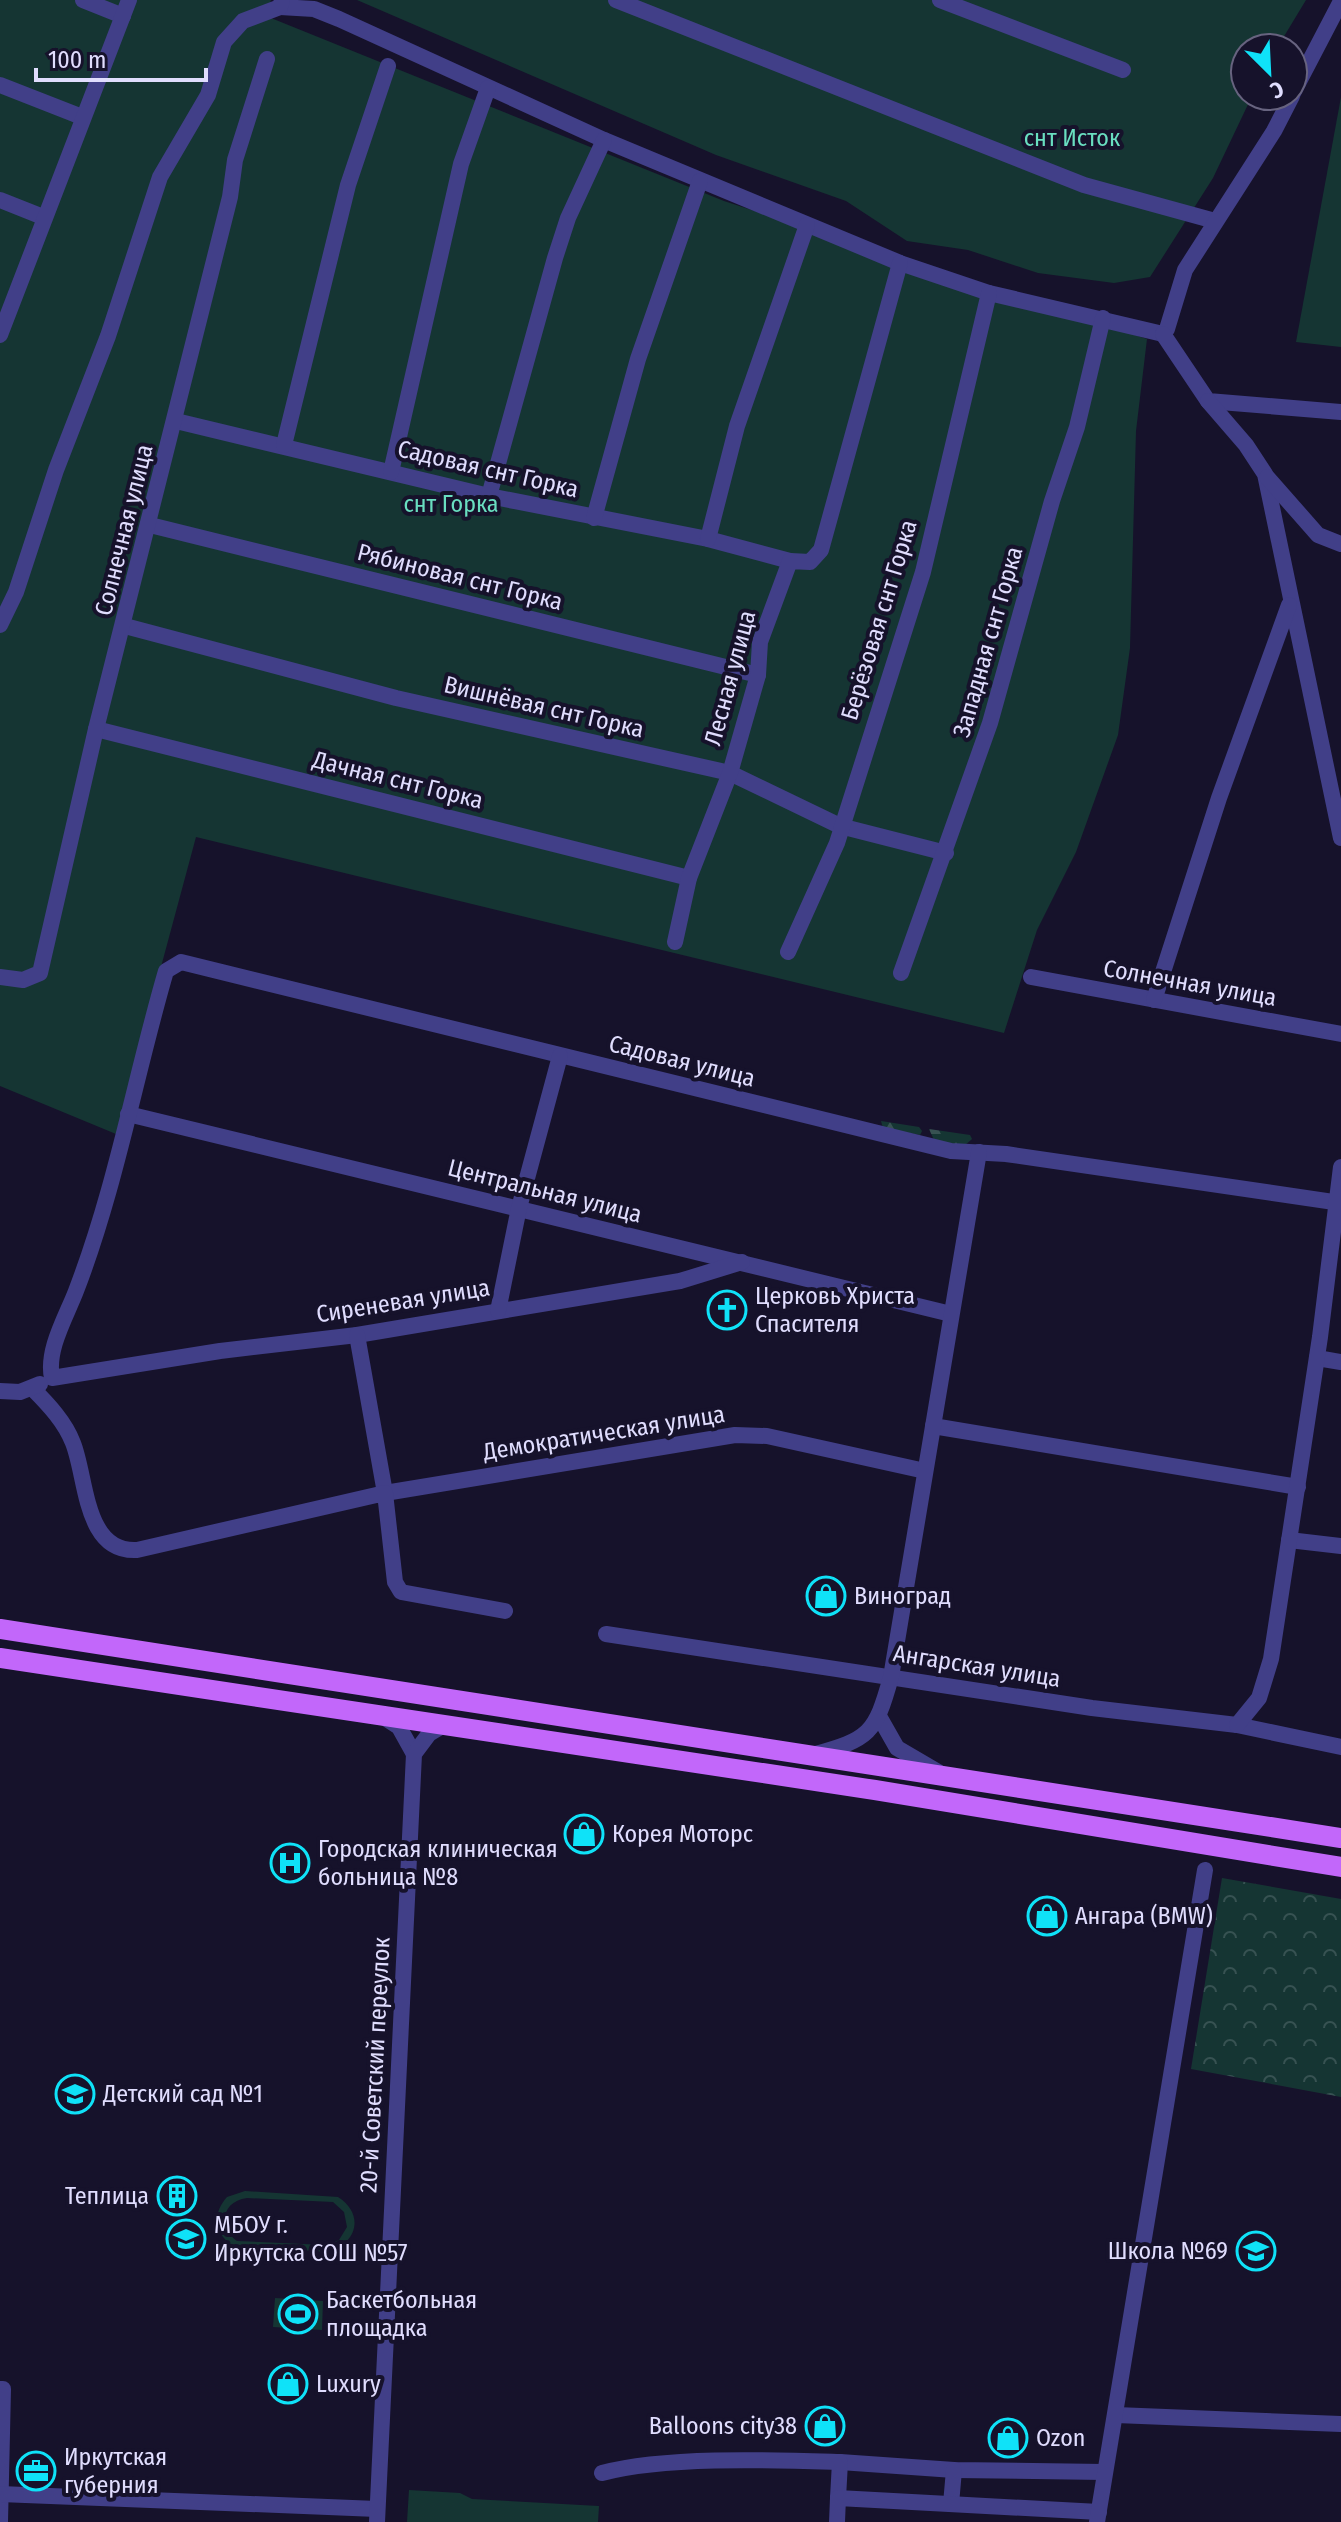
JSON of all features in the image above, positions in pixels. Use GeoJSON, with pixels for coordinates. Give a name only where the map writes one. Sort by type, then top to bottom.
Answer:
{"type":"FeatureCollection","features":[{"type":"Feature","properties":{"kind":"main road"},"geometry":{"type":"LineString","coordinates":[[0,1629],[1341,1838]]}},
{"type":"Feature","properties":{"kind":"main road"},"geometry":{"type":"LineString","coordinates":[[0,1658],[140,1677],[240,1697],[875,1790],[1341,1867]]}},
{"type":"Feature","properties":{"kind":"street"},"geometry":{"type":"LineString","coordinates":[[0,335],[3,316],[126,8],[83,0]]}},
{"type":"Feature","properties":{"kind":"street"},"geometry":{"type":"LineString","coordinates":[[616,0],[1084,185],[1215,221]]}},
{"type":"Feature","properties":{"kind":"street"},"geometry":{"type":"LineString","coordinates":[[940,0],[1123,70]]}},
{"type":"Feature","properties":{"kind":"street"},"geometry":{"type":"LineString","coordinates":[[1309,62],[1341,1]]}},
{"type":"Feature","properties":{"kind":"street"},"geometry":{"type":"LineString","coordinates":[[0,625],[16,592],[56,470],[108,336],[160,177],[208,95],[224,42],[243,21],[281,4],[314,9],[339,19],[604,140],[900,263],[989,293],[1163,334]]}},
{"type":"Feature","properties":{"kind":"street","name":"Солнечная улица"},"geometry":{"type":"LineString","coordinates":[[0,977],[23,980],[40,973],[96,729],[125,626],[230,197],[235,160],[267,59]]}},
{"type":"Feature","properties":{"kind":"street"},"geometry":{"type":"LineString","coordinates":[[284,445],[348,185],[388,66]]}},
{"type":"Feature","properties":{"kind":"street"},"geometry":{"type":"LineString","coordinates":[[0,85],[82,117]]}},
{"type":"Feature","properties":{"kind":"street"},"geometry":{"type":"LineString","coordinates":[[391,472],[461,164],[488,88]]}},
{"type":"Feature","properties":{"kind":"street"},"geometry":{"type":"LineString","coordinates":[[1163,334],[1185,270],[1284,112]]}},
{"type":"Feature","properties":{"kind":"street"},"geometry":{"type":"LineString","coordinates":[[489,496],[555,258],[568,218],[604,140]]}},
{"type":"Feature","properties":{"kind":"street"},"geometry":{"type":"LineString","coordinates":[[594,518],[638,359],[700,181]]}},
{"type":"Feature","properties":{"kind":"street"},"geometry":{"type":"LineString","coordinates":[[0,200],[43,217]]}},
{"type":"Feature","properties":{"kind":"street"},"geometry":{"type":"LineString","coordinates":[[708,539],[737,426],[807,225]]}},
{"type":"Feature","properties":{"kind":"street"},"geometry":{"type":"LineString","coordinates":[[790,561],[810,562],[821,550],[900,263]]}},
{"type":"Feature","properties":{"kind":"street","name":"Берёзовая снт Горка"},"geometry":{"type":"LineString","coordinates":[[788,952],[837,843],[923,572],[989,293]]}},
{"type":"Feature","properties":{"kind":"street","name":"Западная снт Горка"},"geometry":{"type":"LineString","coordinates":[[901,973],[990,723],[1052,501],[1077,427],[1103,318]]}},
{"type":"Feature","properties":{"kind":"street"},"geometry":{"type":"LineString","coordinates":[[1163,334],[1208,401],[1246,445],[1265,474],[1318,535],[1341,544]]}},
{"type":"Feature","properties":{"kind":"street"},"geometry":{"type":"LineString","coordinates":[[1208,401],[1341,412]]}},
{"type":"Feature","properties":{"kind":"street","name":"Садовая снт Горка"},"geometry":{"type":"LineString","coordinates":[[176,421],[489,496],[708,539],[790,561]]}},
{"type":"Feature","properties":{"kind":"street"},"geometry":{"type":"LineString","coordinates":[[1265,474],[1289,604],[1341,838]]}},
{"type":"Feature","properties":{"kind":"street","name":"Рябиновая снт Горка"},"geometry":{"type":"LineString","coordinates":[[150,525],[758,675]]}},
{"type":"Feature","properties":{"kind":"street","name":"Лесная улица"},"geometry":{"type":"LineString","coordinates":[[675,942],[689,878],[730,773],[758,675],[760,642],[790,561]]}},
{"type":"Feature","properties":{"kind":"street"},"geometry":{"type":"LineString","coordinates":[[1154,1000],[1219,798],[1289,604]]}},
{"type":"Feature","properties":{"kind":"street","name":"Вишнёвая снт Горка"},"geometry":{"type":"LineString","coordinates":[[125,626],[396,698],[730,773],[840,826],[946,853]]}},
{"type":"Feature","properties":{"kind":"street","name":"Дачная снт Горка"},"geometry":{"type":"LineString","coordinates":[[96,729],[689,878]]}},
{"type":"Feature","properties":{"kind":"street","name":"Садовая улица"},"geometry":{"type":"LineString","coordinates":[[60,1377],[51,1357],[103,1212],[166,971],[181,962],[939,1148],[1339,1203]]}},
{"type":"Feature","properties":{"kind":"street","name":"Солнечная улица"},"geometry":{"type":"LineString","coordinates":[[1031,977],[1341,1034]]}},
{"type":"Feature","properties":{"kind":"street"},"geometry":{"type":"LineString","coordinates":[[498,1311],[519,1208],[560,1056]]}},
{"type":"Feature","properties":{"kind":"street","name":"Центральная улица"},"geometry":{"type":"LineString","coordinates":[[128,1114],[951,1314]]}},
{"type":"Feature","properties":{"kind":"street"},"geometry":{"type":"LineString","coordinates":[[810,1755],[860,1737],[872,1730],[880,1718],[891,1677],[979,1152]]}},
{"type":"Feature","properties":{"kind":"street"},"geometry":{"type":"LineString","coordinates":[[1237,1725],[1265,1685],[1317,1358],[1339,1203],[1341,1167]]}},
{"type":"Feature","properties":{"kind":"street","name":"Сиреневая улица"},"geometry":{"type":"LineString","coordinates":[[60,1377],[220,1351],[357,1335],[680,1281],[742,1262]]}},
{"type":"Feature","properties":{"kind":"street"},"geometry":{"type":"LineString","coordinates":[[357,1335],[385,1493],[395,1582],[401,1592],[505,1611]]}},
{"type":"Feature","properties":{"kind":"street"},"geometry":{"type":"LineString","coordinates":[[1317,1358],[1341,1362]]}},
{"type":"Feature","properties":{"kind":"street"},"geometry":{"type":"LineString","coordinates":[[0,1391],[33,1389],[60,1377]]}},
{"type":"Feature","properties":{"kind":"street","name":"Демократическая улица"},"geometry":{"type":"LineString","coordinates":[[33,1389],[70,1435],[99,1531],[122,1549],[137,1550],[385,1493],[735,1435],[779,1438],[925,1471]]}},
{"type":"Feature","properties":{"kind":"street"},"geometry":{"type":"LineString","coordinates":[[933,1426],[1298,1487]]}},
{"type":"Feature","properties":{"kind":"street"},"geometry":{"type":"LineString","coordinates":[[1289,1540],[1341,1546]]}},
{"type":"Feature","properties":{"kind":"street","name":"Ангарская улица"},"geometry":{"type":"LineString","coordinates":[[606,1634],[1092,1708],[1237,1725],[1341,1747]]}},
{"type":"Feature","properties":{"kind":"street"},"geometry":{"type":"LineString","coordinates":[[385,1718],[399,1727],[414,1754],[429,1734],[444,1725]]}},
{"type":"Feature","properties":{"kind":"street"},"geometry":{"type":"LineString","coordinates":[[880,1718],[897,1748],[942,1775]]}},
{"type":"Feature","properties":{"kind":"street","name":"20-й Советский переулок"},"geometry":{"type":"LineString","coordinates":[[377,2515],[414,1754]]}},
{"type":"Feature","properties":{"kind":"street"},"geometry":{"type":"LineString","coordinates":[[1181,1841],[1197,1854],[1205,1870]]}},
{"type":"Feature","properties":{"kind":"street"},"geometry":{"type":"LineString","coordinates":[[838,2498],[1098,2517],[1205,1870],[1219,1856],[1240,1850]]}},
{"type":"Feature","properties":{"kind":"street"},"geometry":{"type":"LineString","coordinates":[[0,2389],[3,2389],[0,2522]]}},
{"type":"Feature","properties":{"kind":"street"},"geometry":{"type":"LineString","coordinates":[[1116,2415],[1341,2424]]}},
{"type":"Feature","properties":{"kind":"street"},"geometry":{"type":"LineString","coordinates":[[602,2473],[624,2467],[840,2462],[954,2470],[1104,2472]]}},
{"type":"Feature","properties":{"kind":"street"},"geometry":{"type":"LineString","coordinates":[[837,2522],[840,2462]]}},
{"type":"Feature","properties":{"kind":"street"},"geometry":{"type":"LineString","coordinates":[[951,2504],[954,2470]]}},
{"type":"Feature","properties":{"kind":"street"},"geometry":{"type":"LineString","coordinates":[[0,2494],[377,2515]]}},
{"type":"Feature","properties":{"kind":"green space","name":"снт Горка"},"geometry":{"type":"Polygon","coordinates":[[[0,0],[271,0],[266,16],[724,201],[1147,339],[1136,431],[1130,648],[1118,735],[1076,852],[1037,930],[1004,1033],[196,837],[116,1134],[0,1086],[0,0]]]}},
{"type":"Feature","properties":{"kind":"green space","name":"снт Исток"},"geometry":{"type":"Polygon","coordinates":[[[357,0],[1306,0],[1287,32],[1229,32],[1229,112],[1244,112],[1213,178],[1150,277],[1114,283],[1038,273],[968,250],[907,241],[846,201],[716,155],[357,0]]]}},
{"type":"Feature","properties":{"kind":"green space"},"geometry":{"type":"Polygon","coordinates":[[[1341,97],[1341,347],[1296,342],[1341,97]]]}},
{"type":"Feature","properties":{"kind":"green space"},"geometry":{"type":"Polygon","coordinates":[[[881,1121],[919,1127],[922,1131],[920,1135],[883,1128],[881,1121]]]}},
{"type":"Feature","properties":{"kind":"green space"},"geometry":{"type":"Polygon","coordinates":[[[929,1129],[970,1135],[972,1139],[964,1146],[934,1140],[929,1129]]]}},
{"type":"Feature","properties":{"kind":"green space"},"geometry":{"type":"Polygon","coordinates":[[[1222,1878],[1341,1899],[1341,2097],[1191,2069],[1222,1878]]]}},
{"type":"Feature","properties":{"kind":"green space"},"geometry":{"type":"Polygon","coordinates":[[[245,2191],[338,2197],[352,2212],[354,2228],[346,2242],[328,2252],[233,2246],[222,2235],[217,2223],[219,2210],[227,2197],[245,2191]],[[247,2198],[232,2204],[225,2215],[225,2222],[237,2241],[325,2245],[339,2240],[347,2227],[344,2212],[333,2202],[247,2198]]]}},
{"type":"Feature","properties":{"kind":"green space","name":"Баскетбольная площадка"},"geometry":{"type":"Polygon","coordinates":[[[275,2298],[323,2301],[322,2330],[273,2327],[275,2298]]]}},
{"type":"Feature","properties":{"kind":"green space"},"geometry":{"type":"Polygon","coordinates":[[[409,2490],[460,2493],[472,2499],[599,2506],[598,2522],[407,2522],[409,2490]]]}},
{"type":"Feature","properties":{"kind":"place","name":"Церковь Христа Спасителя"},"geometry":{"type":"Point","coordinates":[727,1310]}},
{"type":"Feature","properties":{"kind":"place","name":"Виноград"},"geometry":{"type":"Point","coordinates":[826,1596]}},
{"type":"Feature","properties":{"kind":"place","name":"Корея Моторс"},"geometry":{"type":"Point","coordinates":[584,1834]}},
{"type":"Feature","properties":{"kind":"place","name":"Городская клиническая больница №8"},"geometry":{"type":"Point","coordinates":[290,1863]}},
{"type":"Feature","properties":{"kind":"place","name":"Ангара (BMW)"},"geometry":{"type":"Point","coordinates":[1047,1916]}},
{"type":"Feature","properties":{"kind":"place","name":"Детский сад №1"},"geometry":{"type":"Point","coordinates":[75,2094]}},
{"type":"Feature","properties":{"kind":"place","name":"Теплица"},"geometry":{"type":"Point","coordinates":[177,2196]}},
{"type":"Feature","properties":{"kind":"place","name":"МБОУ г. Иркутска СОШ №57"},"geometry":{"type":"Point","coordinates":[186,2239]}},
{"type":"Feature","properties":{"kind":"place","name":"Школа №69"},"geometry":{"type":"Point","coordinates":[1256,2251]}},
{"type":"Feature","properties":{"kind":"place","name":"Баскетбольная площадка"},"geometry":{"type":"Point","coordinates":[298,2314]}},
{"type":"Feature","properties":{"kind":"place","name":"Luxury"},"geometry":{"type":"Point","coordinates":[288,2384]}},
{"type":"Feature","properties":{"kind":"place","name":"Balloons city38"},"geometry":{"type":"Point","coordinates":[825,2426]}},
{"type":"Feature","properties":{"kind":"place","name":"Ozon"},"geometry":{"type":"Point","coordinates":[1008,2438]}},
{"type":"Feature","properties":{"kind":"place","name":"Иркутская губерния"},"geometry":{"type":"Point","coordinates":[36,2471]}}]}
